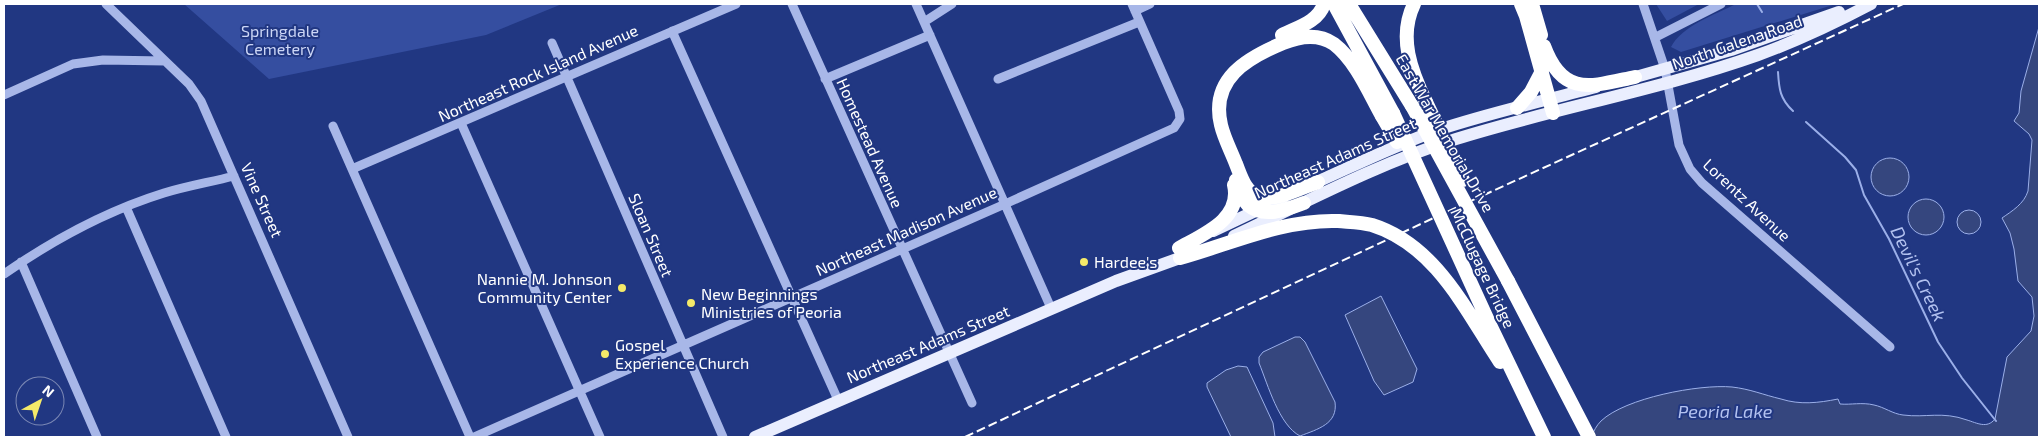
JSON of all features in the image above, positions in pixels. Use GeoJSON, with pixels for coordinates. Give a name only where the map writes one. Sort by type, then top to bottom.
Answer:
{"type":"FeatureCollection","features":[{"type":"Feature","properties":{"kind":"highway"},"geometry":{"type":"LineString","coordinates":[[1304,203],[1282,211],[1256,210],[1244,200],[1215,129],[1212,110],[1216,92],[1224,74],[1244,54],[1312,20],[1319,14],[1324,4]]}},
{"type":"Feature","properties":{"kind":"highway","name":"East War Memorial Drive"},"geometry":{"type":"LineString","coordinates":[[1334,4],[1388,115]]}},
{"type":"Feature","properties":{"kind":"highway","name":"East War Memorial Drive"},"geometry":{"type":"LineString","coordinates":[[1349,4],[1412,106],[1508,281]]}},
{"type":"Feature","properties":{"kind":"highway"},"geometry":{"type":"LineString","coordinates":[[1414,4],[1408,20],[1406,42],[1410,65],[1508,281]]}},
{"type":"Feature","properties":{"kind":"highway"},"geometry":{"type":"LineString","coordinates":[[1521,4],[1542,71],[1556,105]]}},
{"type":"Feature","properties":{"kind":"highway"},"geometry":{"type":"LineString","coordinates":[[1532,4],[1544,46],[1556,105]]}},
{"type":"Feature","properties":{"kind":"highway"},"geometry":{"type":"LineString","coordinates":[[1318,182],[1266,198],[1255,195],[1246,186],[1221,127],[1219,113],[1225,85],[1237,69],[1256,55],[1295,38],[1317,36],[1333,44],[1348,58],[1388,115]]}},
{"type":"Feature","properties":{"kind":"highway"},"geometry":{"type":"LineString","coordinates":[[1544,46],[1554,67],[1565,78],[1575,84],[1592,86],[1635,77]]}},
{"type":"Feature","properties":{"kind":"highway"},"geometry":{"type":"LineString","coordinates":[[1516,108],[1531,92],[1542,71]]}},
{"type":"Feature","properties":{"kind":"highway","name":"McClugage Bridge"},"geometry":{"type":"LineString","coordinates":[[1388,115],[1441,219],[1544,437]]}},
{"type":"Feature","properties":{"kind":"highway"},"geometry":{"type":"LineString","coordinates":[[1180,253],[1220,224],[1231,211],[1235,202],[1236,195],[1219,139]]}},
{"type":"Feature","properties":{"kind":"highway"},"geometry":{"type":"LineString","coordinates":[[1180,253],[1290,225],[1338,221],[1374,226],[1405,242],[1428,260],[1457,295],[1527,404]]}},
{"type":"Feature","properties":{"kind":"highway","name":"McClugage Bridge"},"geometry":{"type":"LineString","coordinates":[[1508,281],[1589,437]]}},
{"type":"Feature","properties":{"kind":"main road","name":"North Galena Road"},"geometry":{"type":"LineString","coordinates":[[1665,69],[1731,50],[1862,4]]}},
{"type":"Feature","properties":{"kind":"main road","name":"North Galena Road"},"geometry":{"type":"LineString","coordinates":[[1666,83],[1782,46],[1872,4]]}},
{"type":"Feature","properties":{"kind":"main road","name":"Northeast Adams Street"},"geometry":{"type":"LineString","coordinates":[[1180,253],[1214,245],[1432,146],[1635,77],[1665,69]]}},
{"type":"Feature","properties":{"kind":"main road","name":"Northeast Adams Street"},"geometry":{"type":"LineString","coordinates":[[755,437],[838,400],[887,382],[948,352],[1180,253],[1256,210],[1421,137],[1460,123],[1516,108],[1556,105],[1666,83]]}},
{"type":"Feature","properties":{"kind":"street","name":"Vine Street"},"geometry":{"type":"LineString","coordinates":[[106,4],[199,96],[348,437]]}},
{"type":"Feature","properties":{"kind":"street","name":"Northeast Rock Island Avenue"},"geometry":{"type":"LineString","coordinates":[[352,169],[461,124],[566,76],[736,4]]}},
{"type":"Feature","properties":{"kind":"street","name":"Homestead Avenue"},"geometry":{"type":"LineString","coordinates":[[792,4],[972,403]]}},
{"type":"Feature","properties":{"kind":"street"},"geometry":{"type":"LineString","coordinates":[[916,4],[1051,308]]}},
{"type":"Feature","properties":{"kind":"street"},"geometry":{"type":"LineString","coordinates":[[924,22],[952,4]]}},
{"type":"Feature","properties":{"kind":"street"},"geometry":{"type":"LineString","coordinates":[[998,79],[1139,22],[1133,7],[1150,4]]}},
{"type":"Feature","properties":{"kind":"street","name":"Lorentz Avenue"},"geometry":{"type":"LineString","coordinates":[[1643,4],[1656,37],[1665,69],[1666,83],[1679,146],[1690,169],[1702,183],[1890,347]]}},
{"type":"Feature","properties":{"kind":"street"},"geometry":{"type":"LineString","coordinates":[[1656,37],[1721,4]]}},
{"type":"Feature","properties":{"kind":"street","name":"Northeast Madison Avenue"},"geometry":{"type":"LineString","coordinates":[[474,437],[902,250],[1174,128],[1180,119],[1179,111],[1139,22]]}},
{"type":"Feature","properties":{"kind":"street"},"geometry":{"type":"LineString","coordinates":[[672,32],[838,400]]}},
{"type":"Feature","properties":{"kind":"street"},"geometry":{"type":"LineString","coordinates":[[825,79],[930,35]]}},
{"type":"Feature","properties":{"kind":"street","name":"Sloan Street"},"geometry":{"type":"LineString","coordinates":[[552,43],[723,437]]}},
{"type":"Feature","properties":{"kind":"street"},"geometry":{"type":"LineString","coordinates":[[4,95],[73,64],[103,60],[164,61]]}},
{"type":"Feature","properties":{"kind":"street"},"geometry":{"type":"LineString","coordinates":[[461,124],[600,437]]}},
{"type":"Feature","properties":{"kind":"street"},"geometry":{"type":"LineString","coordinates":[[333,126],[470,437]]}},
{"type":"Feature","properties":{"kind":"street"},"geometry":{"type":"LineString","coordinates":[[4,274],[72,232],[126,206],[164,193],[234,176]]}},
{"type":"Feature","properties":{"kind":"street"},"geometry":{"type":"LineString","coordinates":[[126,206],[226,437]]}},
{"type":"Feature","properties":{"kind":"street"},"geometry":{"type":"LineString","coordinates":[[21,262],[97,437]]}},
{"type":"Feature","properties":{"kind":"green space","name":"Springdale Cemetery"},"geometry":{"type":"Polygon","coordinates":[[[184,4],[562,4],[486,35],[269,79],[184,4]]]}},
{"type":"Feature","properties":{"kind":"green space"},"geometry":{"type":"Polygon","coordinates":[[[1656,4],[1699,4],[1667,21],[1656,4]]]}},
{"type":"Feature","properties":{"kind":"green space"},"geometry":{"type":"Polygon","coordinates":[[[1736,4],[1836,4],[1681,52],[1671,47],[1691,27],[1736,4]]]}},
{"type":"Feature","properties":{"kind":"water","name":"Peoria Lake"},"geometry":{"type":"Polygon","coordinates":[[[2039,27],[2039,437],[1591,437],[1601,421],[1612,413],[1644,399],[1682,390],[1718,387],[1745,389],[1802,403],[1838,399],[1840,404],[1870,404],[1903,415],[1942,415],[1958,417],[1985,425],[1992,422],[1995,419],[2007,357],[2031,331],[2034,316],[2032,297],[2018,281],[2010,233],[2002,218],[2021,203],[2028,191],[2032,140],[2029,134],[2014,121],[2019,113],[2021,91],[2039,27]]]}},
{"type":"Feature","properties":{"kind":"water"},"geometry":{"type":"Polygon","coordinates":[[[1890,158],[1904,163],[1909,177],[1904,191],[1890,196],[1876,191],[1871,177],[1876,163],[1890,158]]]}},
{"type":"Feature","properties":{"kind":"water"},"geometry":{"type":"Polygon","coordinates":[[[1926,199],[1938,205],[1944,217],[1938,229],[1926,235],[1914,229],[1908,217],[1914,205],[1926,199]]]}},
{"type":"Feature","properties":{"kind":"water"},"geometry":{"type":"Polygon","coordinates":[[[1969,210],[1977,214],[1981,222],[1977,230],[1969,234],[1961,230],[1957,222],[1961,214],[1969,210]]]}},
{"type":"Feature","properties":{"kind":"water"},"geometry":{"type":"Polygon","coordinates":[[[1381,296],[1417,369],[1413,382],[1384,395],[1374,381],[1345,315],[1381,296]]]}},
{"type":"Feature","properties":{"kind":"water"},"geometry":{"type":"Polygon","coordinates":[[[1295,337],[1300,337],[1305,342],[1335,402],[1335,409],[1330,421],[1320,428],[1300,436],[1293,431],[1280,414],[1259,363],[1259,357],[1263,352],[1295,337]]]}},
{"type":"Feature","properties":{"kind":"water"},"geometry":{"type":"Polygon","coordinates":[[[1238,366],[1247,367],[1273,423],[1275,437],[1231,437],[1207,387],[1207,383],[1226,370],[1238,366]]]}},
{"type":"Feature","properties":{"kind":"waterway","name":"Devil's Creek"},"geometry":{"type":"LineString","coordinates":[[1757,4],[1762,12]]}},
{"type":"Feature","properties":{"kind":"waterway","name":"Devil's Creek"},"geometry":{"type":"LineString","coordinates":[[1778,72],[1781,93],[1785,102],[1793,111]]}},
{"type":"Feature","properties":{"kind":"waterway","name":"Devil's Creek"},"geometry":{"type":"LineString","coordinates":[[1806,122],[1845,157],[1856,170],[1864,195],[1889,239],[1938,342],[1962,378],[1996,421]]}},
{"type":"Feature","properties":{"kind":"railway"},"geometry":{"type":"LineString","coordinates":[[965,437],[1440,215],[1903,4]]}},
{"type":"Feature","properties":{"kind":"place","name":"Hardee's"},"geometry":{"type":"Point","coordinates":[1084,262]}},
{"type":"Feature","properties":{"kind":"place","name":"Nannie M. Johnson Community Center"},"geometry":{"type":"Point","coordinates":[622,288]}},
{"type":"Feature","properties":{"kind":"place","name":"New Beginnings Ministries of Peoria"},"geometry":{"type":"Point","coordinates":[691,303]}},
{"type":"Feature","properties":{"kind":"place","name":"Gospel Experience Church"},"geometry":{"type":"Point","coordinates":[605,354]}}]}
